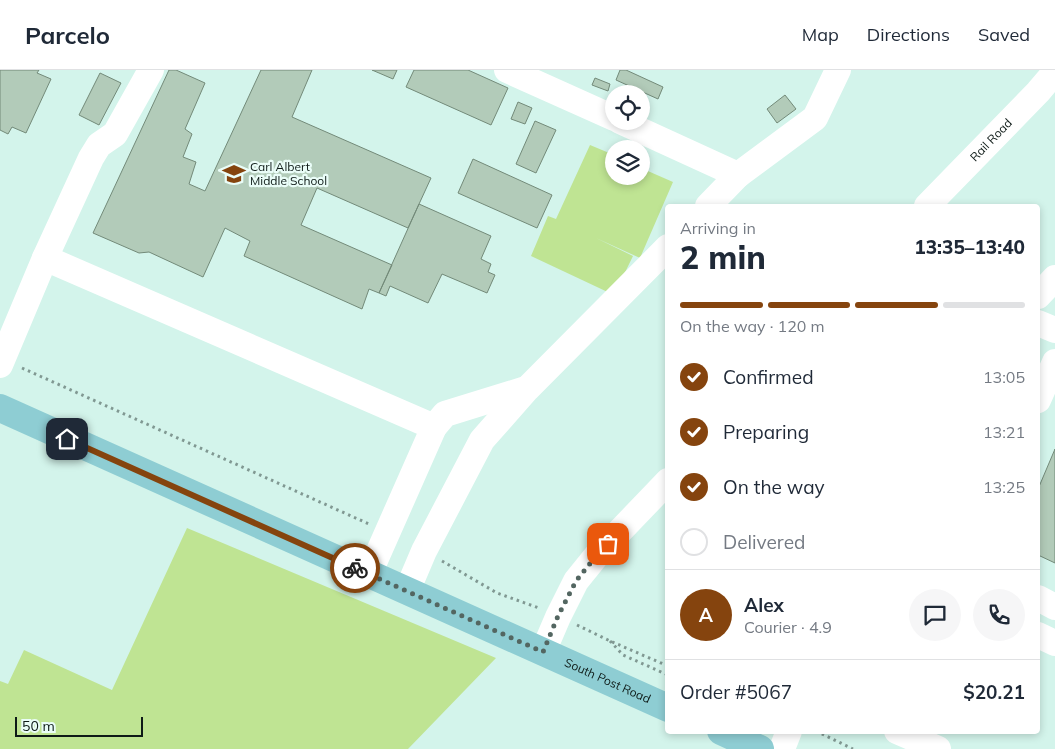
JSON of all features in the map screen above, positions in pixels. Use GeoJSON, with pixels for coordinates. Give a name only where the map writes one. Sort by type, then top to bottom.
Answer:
{"type":"FeatureCollection","features":[{"type":"Feature","properties":{"kind":"main road","name":"South Post Road"},"geometry":{"type":"LineString","coordinates":[[0,408],[665,707]]}},
{"type":"Feature","properties":{"kind":"main road"},"geometry":{"type":"LineString","coordinates":[[727,734],[760,749]]}},
{"type":"Feature","properties":{"kind":"street"},"geometry":{"type":"LineString","coordinates":[[8,366],[46,258],[91,158],[99,145],[115,134],[151,70]]}},
{"type":"Feature","properties":{"kind":"street"},"geometry":{"type":"LineString","coordinates":[[507,70],[605,114]]}},
{"type":"Feature","properties":{"kind":"street"},"geometry":{"type":"LineString","coordinates":[[710,204],[738,175],[815,118],[838,70]]}},
{"type":"Feature","properties":{"kind":"street","name":"Rail Road"},"geometry":{"type":"LineString","coordinates":[[930,204],[1055,72]]}},
{"type":"Feature","properties":{"kind":"street"},"geometry":{"type":"LineString","coordinates":[[640,130],[738,175]]}},
{"type":"Feature","properties":{"kind":"street"},"geometry":{"type":"LineString","coordinates":[[407,591],[424,551],[482,440],[527,389],[665,250]]}},
{"type":"Feature","properties":{"kind":"street"},"geometry":{"type":"LineString","coordinates":[[46,258],[434,427]]}},
{"type":"Feature","properties":{"kind":"street"},"geometry":{"type":"LineString","coordinates":[[1040,294],[1055,278]]}},
{"type":"Feature","properties":{"kind":"street"},"geometry":{"type":"LineString","coordinates":[[1040,324],[1055,330]]}},
{"type":"Feature","properties":{"kind":"street"},"geometry":{"type":"LineString","coordinates":[[1040,396],[1055,362]]}},
{"type":"Feature","properties":{"kind":"street"},"geometry":{"type":"LineString","coordinates":[[369,574],[434,427],[445,414],[527,389]]}},
{"type":"Feature","properties":{"kind":"street"},"geometry":{"type":"LineString","coordinates":[[543,652],[558,616],[576,581],[597,555],[665,484]]}},
{"type":"Feature","properties":{"kind":"street"},"geometry":{"type":"LineString","coordinates":[[1040,599],[1055,607]]}},
{"type":"Feature","properties":{"kind":"street"},"geometry":{"type":"LineString","coordinates":[[1040,636],[1055,643]]}},
{"type":"Feature","properties":{"kind":"street"},"geometry":{"type":"LineString","coordinates":[[782,749],[788,734]]}},
{"type":"Feature","properties":{"kind":"street"},"geometry":{"type":"LineString","coordinates":[[904,734],[938,749]]}},
{"type":"Feature","properties":{"kind":"path"},"geometry":{"type":"LineString","coordinates":[[8,366],[387,532]]}},
{"type":"Feature","properties":{"kind":"path"},"geometry":{"type":"LineString","coordinates":[[424,551],[497,593],[538,607],[665,665]]}},
{"type":"Feature","properties":{"kind":"path"},"geometry":{"type":"LineString","coordinates":[[610,641],[623,655],[665,674]]}},
{"type":"Feature","properties":{"kind":"path"},"geometry":{"type":"LineString","coordinates":[[822,734],[853,749]]}},
{"type":"Feature","properties":{"kind":"green space"},"geometry":{"type":"Polygon","coordinates":[[[590,145],[605,151],[605,185],[650,185],[650,172],[673,182],[640,258],[596,238],[633,256],[614,295],[531,256],[548,216],[556,219],[590,145]]]}},
{"type":"Feature","properties":{"kind":"green space"},"geometry":{"type":"Polygon","coordinates":[[[187,528],[496,658],[408,749],[0,749],[0,681],[8,684],[24,650],[112,690],[187,528]]]}},
{"type":"Feature","properties":{"kind":"building"},"geometry":{"type":"Polygon","coordinates":[[[0,70],[39,70],[37,73],[51,79],[26,133],[12,127],[8,134],[0,130],[0,70]]]}},
{"type":"Feature","properties":{"kind":"building"},"geometry":{"type":"Polygon","coordinates":[[[169,70],[176,70],[205,83],[185,129],[192,134],[183,157],[196,162],[189,184],[205,191],[261,70],[312,70],[292,117],[431,178],[408,228],[317,188],[301,225],[392,265],[379,293],[369,289],[362,309],[244,256],[250,241],[225,228],[203,277],[149,252],[139,253],[93,233],[169,70]]]}},
{"type":"Feature","properties":{"kind":"building"},"geometry":{"type":"Polygon","coordinates":[[[372,70],[397,70],[393,79],[372,70]]]}},
{"type":"Feature","properties":{"kind":"building"},"geometry":{"type":"Polygon","coordinates":[[[414,70],[468,70],[508,88],[491,125],[406,87],[414,70]]]}},
{"type":"Feature","properties":{"kind":"building"},"geometry":{"type":"Polygon","coordinates":[[[620,70],[626,70],[663,87],[658,99],[650,95],[650,85],[627,85],[616,80],[620,70]]]}},
{"type":"Feature","properties":{"kind":"building"},"geometry":{"type":"Polygon","coordinates":[[[100,73],[121,83],[99,125],[79,115],[100,73]]]}},
{"type":"Feature","properties":{"kind":"building"},"geometry":{"type":"Polygon","coordinates":[[[595,78],[610,84],[605,85],[605,90],[592,85],[595,78]]]}},
{"type":"Feature","properties":{"kind":"building"},"geometry":{"type":"Polygon","coordinates":[[[785,95],[796,109],[777,123],[767,109],[785,95]]]}},
{"type":"Feature","properties":{"kind":"building"},"geometry":{"type":"Polygon","coordinates":[[[518,102],[532,108],[525,124],[511,119],[518,102]]]}},
{"type":"Feature","properties":{"kind":"building"},"geometry":{"type":"Polygon","coordinates":[[[535,121],[556,130],[536,173],[516,164],[535,121]]]}},
{"type":"Feature","properties":{"kind":"building"},"geometry":{"type":"Polygon","coordinates":[[[473,159],[552,195],[537,228],[458,193],[473,159]]]}},
{"type":"Feature","properties":{"kind":"building"},"geometry":{"type":"Polygon","coordinates":[[[419,204],[491,236],[481,259],[491,264],[488,272],[495,275],[487,293],[442,274],[428,303],[390,286],[386,296],[379,293],[419,204]]]}},
{"type":"Feature","properties":{"kind":"building"},"geometry":{"type":"Polygon","coordinates":[[[1055,449],[1055,563],[1040,556],[1040,484],[1055,449]]]}},
{"type":"Feature","properties":{"kind":"way so far"},"geometry":{"type":"LineString","coordinates":[[355,568],[543,652],[558,616],[576,581],[608,544]]}},
{"type":"Feature","properties":{"kind":"place","name":"Carl Albert Middle School"},"geometry":{"type":"Point","coordinates":[234,174]}},
{"type":"Feature","properties":{"kind":"route"},"geometry":{"type":"LineString","coordinates":[[67,439],[355,568]]}}]}
